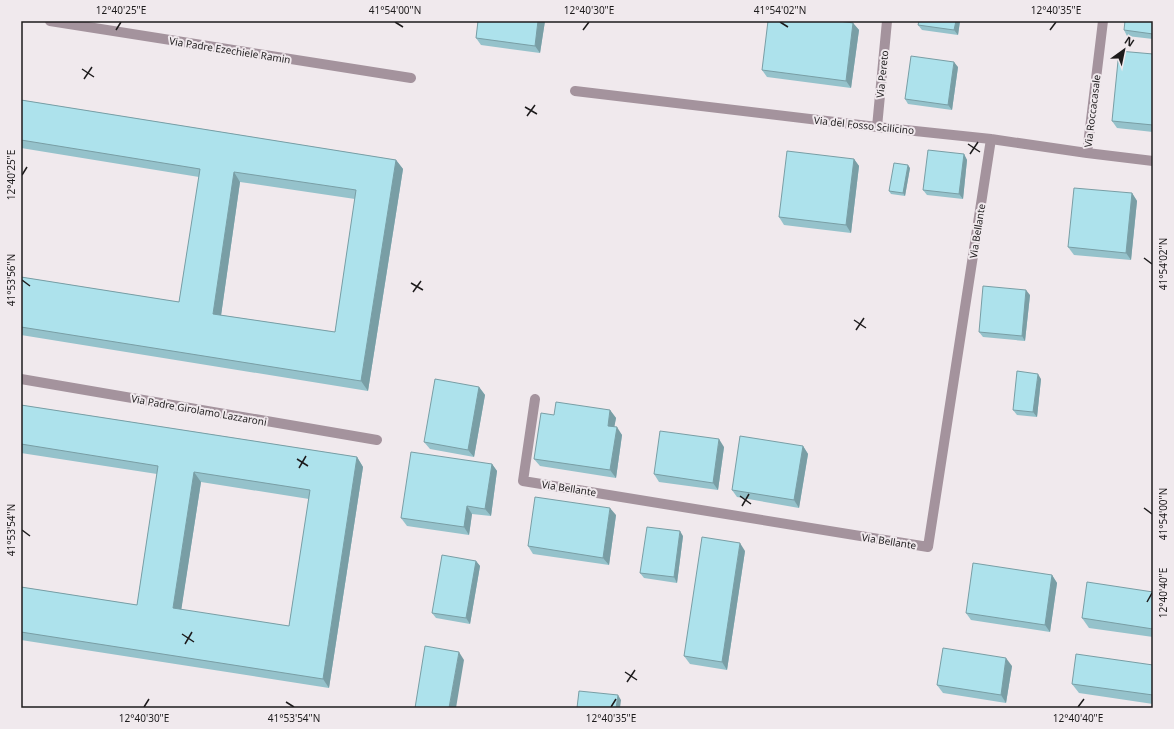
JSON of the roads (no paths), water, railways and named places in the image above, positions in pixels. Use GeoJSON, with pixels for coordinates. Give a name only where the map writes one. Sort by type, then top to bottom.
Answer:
{"type":"FeatureCollection","features":[{"type":"Feature","properties":{"kind":"street","name":"Via Padre Ezechiele Ramin"},"geometry":{"type":"LineString","coordinates":[[50,21],[411,78]]}},
{"type":"Feature","properties":{"kind":"street","name":"Via Pereto"},"geometry":{"type":"LineString","coordinates":[[877,127],[887,21]]}},
{"type":"Feature","properties":{"kind":"street","name":"Via Roccacasale"},"geometry":{"type":"LineString","coordinates":[[1087,153],[1103,21]]}},
{"type":"Feature","properties":{"kind":"street","name":"Via del Fosso Scilicino"},"geometry":{"type":"LineString","coordinates":[[575,91],[991,139],[1153,161]]}},
{"type":"Feature","properties":{"kind":"street","name":"Via Bellante"},"geometry":{"type":"LineString","coordinates":[[535,399],[523,481],[928,547],[991,139]]}},
{"type":"Feature","properties":{"kind":"street","name":"Via Padre Girolamo Lazzaroni"},"geometry":{"type":"LineString","coordinates":[[21,379],[378,440]]}}]}
